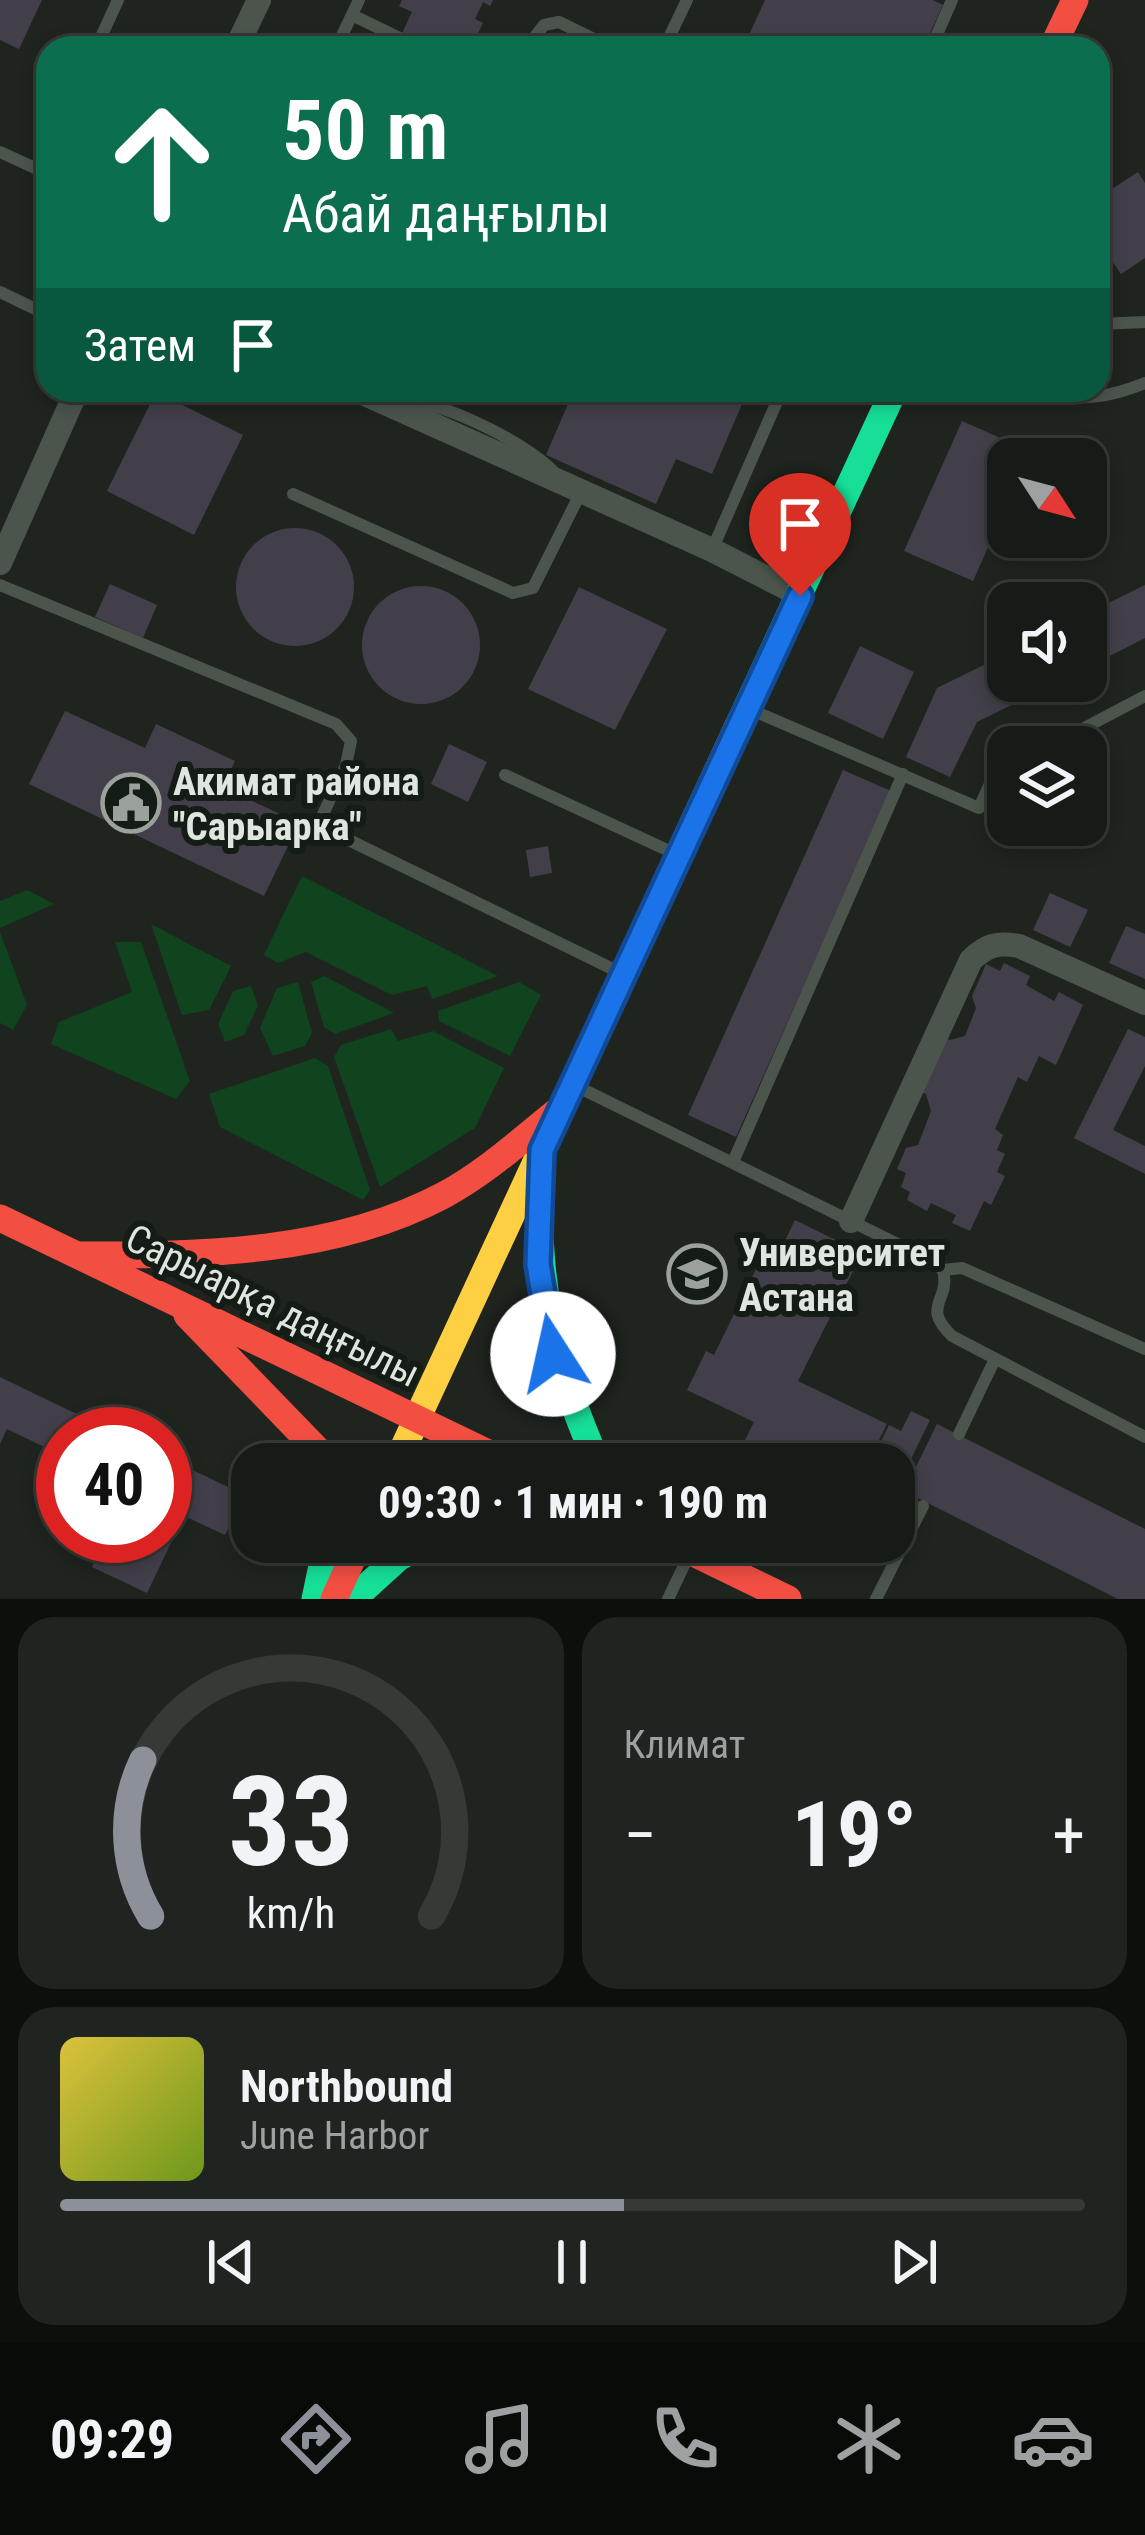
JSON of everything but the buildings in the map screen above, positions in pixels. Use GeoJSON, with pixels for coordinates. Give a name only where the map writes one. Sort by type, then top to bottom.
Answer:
{"type":"FeatureCollection","features":[{"type":"Feature","properties":{"kind":"street"},"geometry":{"type":"LineString","coordinates":[[242,36],[259,0]]}},
{"type":"Feature","properties":{"kind":"street"},"geometry":{"type":"LineString","coordinates":[[1058,36],[1075,0]]}},
{"type":"Feature","properties":{"kind":"street"},"geometry":{"type":"LineString","coordinates":[[0,563],[72,402]]}},
{"type":"Feature","properties":{"kind":"street"},"geometry":{"type":"LineString","coordinates":[[383,402],[712,550],[800,596]]}},
{"type":"Feature","properties":{"kind":"street"},"geometry":{"type":"LineString","coordinates":[[406,1443],[889,402]]}},
{"type":"Feature","properties":{"kind":"street"},"geometry":{"type":"LineString","coordinates":[[851,1221],[971,960],[986,947],[1019,946],[1145,1003]]}},
{"type":"Feature","properties":{"kind":"street"},"geometry":{"type":"LineString","coordinates":[[79,1256],[206,1256],[371,1224],[427,1204],[475,1177],[568,1096]]}},
{"type":"Feature","properties":{"kind":"street"},"geometry":{"type":"LineString","coordinates":[[542,1150],[538,1264],[545,1312],[567,1397],[588,1443]]}},
{"type":"Feature","properties":{"kind":"street","name":"Сарыарқа даңғылы"},"geometry":{"type":"LineString","coordinates":[[0,1217],[469,1443]]}},
{"type":"Feature","properties":{"kind":"street"},"geometry":{"type":"LineString","coordinates":[[173,1301],[312,1443]]}},
{"type":"Feature","properties":{"kind":"street"},"geometry":{"type":"LineString","coordinates":[[315,1599],[323,1563]]}},
{"type":"Feature","properties":{"kind":"street"},"geometry":{"type":"LineString","coordinates":[[334,1599],[350,1563]]}},
{"type":"Feature","properties":{"kind":"street"},"geometry":{"type":"LineString","coordinates":[[353,1599],[393,1563]]}},
{"type":"Feature","properties":{"kind":"street"},"geometry":{"type":"LineString","coordinates":[[714,1563],[788,1599]]}},
{"type":"Feature","properties":{"kind":"lane"},"geometry":{"type":"LineString","coordinates":[[102,36],[118,0]]}},
{"type":"Feature","properties":{"kind":"lane"},"geometry":{"type":"LineString","coordinates":[[342,36],[358,0]]}},
{"type":"Feature","properties":{"kind":"lane"},"geometry":{"type":"LineString","coordinates":[[670,36],[686,0]]}},
{"type":"Feature","properties":{"kind":"lane"},"geometry":{"type":"LineString","coordinates":[[937,36],[952,0]]}},
{"type":"Feature","properties":{"kind":"lane"},"geometry":{"type":"LineString","coordinates":[[352,15],[395,36]]}},
{"type":"Feature","properties":{"kind":"lane"},"geometry":{"type":"LineString","coordinates":[[535,36],[544,25],[560,22],[588,36]]}},
{"type":"Feature","properties":{"kind":"lane"},"geometry":{"type":"LineString","coordinates":[[0,152],[36,168]]}},
{"type":"Feature","properties":{"kind":"lane"},"geometry":{"type":"LineString","coordinates":[[0,292],[36,309]]}},
{"type":"Feature","properties":{"kind":"lane"},"geometry":{"type":"LineString","coordinates":[[1110,323],[1145,322]]}},
{"type":"Feature","properties":{"kind":"lane"},"geometry":{"type":"LineString","coordinates":[[1110,396],[1145,383]]}},
{"type":"Feature","properties":{"kind":"lane"},"geometry":{"type":"LineString","coordinates":[[712,550],[777,402]]}},
{"type":"Feature","properties":{"kind":"lane"},"geometry":{"type":"LineString","coordinates":[[293,494],[513,593],[533,588],[573,487]]}},
{"type":"Feature","properties":{"kind":"lane"},"geometry":{"type":"LineString","coordinates":[[0,585],[336,724],[351,741],[346,765],[318,825],[624,975]]}},
{"type":"Feature","properties":{"kind":"lane"},"geometry":{"type":"LineString","coordinates":[[1088,726],[1145,696]]}},
{"type":"Feature","properties":{"kind":"lane"},"geometry":{"type":"LineString","coordinates":[[747,708],[979,808],[987,790]]}},
{"type":"Feature","properties":{"kind":"lane"},"geometry":{"type":"LineString","coordinates":[[733,1162],[903,774]]}},
{"type":"Feature","properties":{"kind":"lane"},"geometry":{"type":"LineString","coordinates":[[505,775],[679,855]]}},
{"type":"Feature","properties":{"kind":"lane"},"geometry":{"type":"LineString","coordinates":[[568,1096],[733,1162],[943,1270],[962,1268],[1145,1349]]}},
{"type":"Feature","properties":{"kind":"lane"},"geometry":{"type":"LineString","coordinates":[[943,1270],[946,1283],[935,1308],[938,1323],[952,1336],[1145,1437]]}},
{"type":"Feature","properties":{"kind":"lane"},"geometry":{"type":"LineString","coordinates":[[959,1434],[995,1358]]}},
{"type":"Feature","properties":{"kind":"lane"},"geometry":{"type":"LineString","coordinates":[[876,1599],[923,1506]]}},
{"type":"Feature","properties":{"kind":"lane"},"geometry":{"type":"LineString","coordinates":[[668,1599],[677,1563]]}},
{"type":"Feature","properties":{"kind":"green space"},"geometry":{"type":"Polygon","coordinates":[[[302,876],[498,976],[432,999],[427,986],[392,995],[306,952],[278,963],[264,955],[302,876]]]}},
{"type":"Feature","properties":{"kind":"green space"},"geometry":{"type":"Polygon","coordinates":[[[27,890],[54,904],[0,928],[0,901],[27,890]]]}},
{"type":"Feature","properties":{"kind":"green space"},"geometry":{"type":"Polygon","coordinates":[[[151,924],[231,966],[209,1010],[182,1015],[151,924]]]}},
{"type":"Feature","properties":{"kind":"green space"},"geometry":{"type":"Polygon","coordinates":[[[0,932],[27,1005],[13,1030],[0,1023],[0,932]]]}},
{"type":"Feature","properties":{"kind":"green space"},"geometry":{"type":"Polygon","coordinates":[[[115,942],[141,942],[190,1081],[176,1099],[51,1044],[59,1022],[132,992],[115,942]]]}},
{"type":"Feature","properties":{"kind":"green space"},"geometry":{"type":"Polygon","coordinates":[[[324,976],[394,1013],[335,1034],[324,1027],[311,982],[324,976]]]}},
{"type":"Feature","properties":{"kind":"green space"},"geometry":{"type":"Polygon","coordinates":[[[298,982],[312,1033],[305,1046],[273,1056],[260,1028],[277,988],[298,982]]]}},
{"type":"Feature","properties":{"kind":"green space"},"geometry":{"type":"Polygon","coordinates":[[[519,982],[541,995],[510,1056],[439,1021],[438,1011],[519,982]]]}},
{"type":"Feature","properties":{"kind":"green space"},"geometry":{"type":"Polygon","coordinates":[[[251,986],[258,1006],[244,1035],[225,1042],[218,1024],[233,991],[251,986]]]}},
{"type":"Feature","properties":{"kind":"green space"},"geometry":{"type":"Polygon","coordinates":[[[391,1029],[398,1041],[433,1031],[504,1068],[475,1128],[380,1187],[334,1057],[341,1045],[391,1029]]]}},
{"type":"Feature","properties":{"kind":"green space"},"geometry":{"type":"Polygon","coordinates":[[[315,1058],[328,1066],[370,1190],[363,1200],[220,1127],[209,1094],[315,1058]]]}},
{"type":"Feature","properties":{"kind":"traffic: fast"},"geometry":{"type":"LineString","coordinates":[[738,726],[888,402]]}},
{"type":"Feature","properties":{"kind":"traffic: fast"},"geometry":{"type":"LineString","coordinates":[[541,1170],[541,1248],[550,1320],[589,1443]]}},
{"type":"Feature","properties":{"kind":"traffic: fast"},"geometry":{"type":"LineString","coordinates":[[315,1599],[323,1563]]}},
{"type":"Feature","properties":{"kind":"traffic: fast"},"geometry":{"type":"LineString","coordinates":[[353,1599],[393,1563]]}},
{"type":"Feature","properties":{"kind":"traffic: slow"},"geometry":{"type":"LineString","coordinates":[[406,1443],[738,726]]}},
{"type":"Feature","properties":{"kind":"traffic: jam"},"geometry":{"type":"LineString","coordinates":[[1058,36],[1075,0]]}},
{"type":"Feature","properties":{"kind":"traffic: jam"},"geometry":{"type":"LineString","coordinates":[[80,1255],[220,1252],[357,1229],[444,1195],[556,1112]]}},
{"type":"Feature","properties":{"kind":"traffic: jam"},"geometry":{"type":"LineString","coordinates":[[0,1218],[467,1443]]}},
{"type":"Feature","properties":{"kind":"traffic: jam"},"geometry":{"type":"LineString","coordinates":[[187,1315],[311,1443]]}},
{"type":"Feature","properties":{"kind":"traffic: jam"},"geometry":{"type":"LineString","coordinates":[[334,1599],[350,1563]]}},
{"type":"Feature","properties":{"kind":"traffic: jam"},"geometry":{"type":"LineString","coordinates":[[714,1563],[788,1599]]}},
{"type":"Feature","properties":{"kind":"place","name":"Акимат района \"Сарыарка\""},"geometry":{"type":"Point","coordinates":[131,803]}},
{"type":"Feature","properties":{"kind":"place","name":"Университет Астана"},"geometry":{"type":"Point","coordinates":[697,1274]}},
{"type":"Feature","properties":{"kind":"route"},"geometry":{"type":"LineString","coordinates":[[553,1354],[538,1264],[542,1150],[800,596]]}}]}
